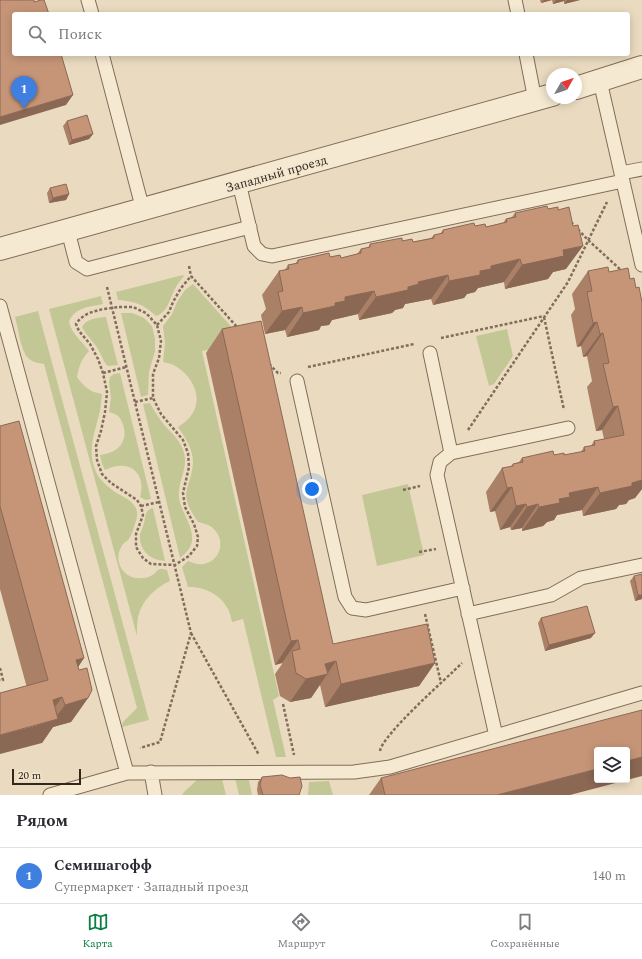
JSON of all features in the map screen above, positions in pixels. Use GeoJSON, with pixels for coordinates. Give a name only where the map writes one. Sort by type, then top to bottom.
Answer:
{"type":"FeatureCollection","features":[{"type":"Feature","properties":{"kind":"street"},"geometry":{"type":"LineString","coordinates":[[582,86],[642,67]]}},
{"type":"Feature","properties":{"kind":"street","name":"Западный проезд"},"geometry":{"type":"LineString","coordinates":[[1,244],[68,231],[544,98]]}},
{"type":"Feature","properties":{"kind":"lane"},"geometry":{"type":"LineString","coordinates":[[88,0],[91,12]]}},
{"type":"Feature","properties":{"kind":"lane"},"geometry":{"type":"LineString","coordinates":[[515,0],[518,12]]}},
{"type":"Feature","properties":{"kind":"lane"},"geometry":{"type":"LineString","coordinates":[[103,56],[144,210]]}},
{"type":"Feature","properties":{"kind":"lane"},"geometry":{"type":"LineString","coordinates":[[527,56],[544,98]]}},
{"type":"Feature","properties":{"kind":"lane"},"geometry":{"type":"LineString","coordinates":[[600,81],[642,265]]}},
{"type":"Feature","properties":{"kind":"lane"},"geometry":{"type":"LineString","coordinates":[[239,183],[254,246],[262,254],[272,256],[548,197],[622,177],[642,169]]}},
{"type":"Feature","properties":{"kind":"lane"},"geometry":{"type":"LineString","coordinates":[[68,231],[76,262],[87,269],[250,227]]}},
{"type":"Feature","properties":{"kind":"lane"},"geometry":{"type":"LineString","coordinates":[[0,306],[127,773]]}},
{"type":"Feature","properties":{"kind":"lane"},"geometry":{"type":"LineString","coordinates":[[430,353],[451,453]]}},
{"type":"Feature","properties":{"kind":"lane"},"geometry":{"type":"LineString","coordinates":[[297,381],[345,597],[352,608],[366,610],[463,588]]}},
{"type":"Feature","properties":{"kind":"lane"},"geometry":{"type":"LineString","coordinates":[[496,736],[437,475],[440,462],[451,453],[568,428]]}},
{"type":"Feature","properties":{"kind":"lane"},"geometry":{"type":"LineString","coordinates":[[468,614],[551,595],[581,578],[642,565]]}},
{"type":"Feature","properties":{"kind":"lane"},"geometry":{"type":"LineString","coordinates":[[50,795],[127,773],[354,772],[390,767],[642,693]]}},
{"type":"Feature","properties":{"kind":"lane"},"geometry":{"type":"LineString","coordinates":[[151,772],[156,795]]}},
{"type":"Feature","properties":{"kind":"path"},"geometry":{"type":"LineString","coordinates":[[476,420],[568,282],[611,194],[622,177]]}},
{"type":"Feature","properties":{"kind":"path"},"geometry":{"type":"LineString","coordinates":[[548,197],[588,240],[623,272]]}},
{"type":"Feature","properties":{"kind":"path"},"geometry":{"type":"LineString","coordinates":[[189,266],[191,276],[242,333]]}},
{"type":"Feature","properties":{"kind":"path"},"geometry":{"type":"LineString","coordinates":[[157,325],[169,312],[181,288],[191,276]]}},
{"type":"Feature","properties":{"kind":"path"},"geometry":{"type":"LineString","coordinates":[[107,287],[191,633],[262,760]]}},
{"type":"Feature","properties":{"kind":"path"},"geometry":{"type":"LineString","coordinates":[[133,307],[146,313],[157,325],[161,341],[160,358],[154,374],[153,398],[161,414],[183,440],[188,453],[189,467],[183,493],[185,507],[194,524],[198,537],[197,546],[189,556],[175,565],[151,564],[143,558],[136,547],[136,534],[142,515],[141,506],[137,500],[106,479],[102,474],[97,460],[96,446],[101,431],[106,405],[104,373],[90,344],[79,331],[76,324],[80,317],[91,312],[112,308],[133,307]]}},
{"type":"Feature","properties":{"kind":"path"},"geometry":{"type":"LineString","coordinates":[[436,340],[544,316]]}},
{"type":"Feature","properties":{"kind":"path"},"geometry":{"type":"LineString","coordinates":[[544,316],[568,428]]}},
{"type":"Feature","properties":{"kind":"path"},"geometry":{"type":"LineString","coordinates":[[302,368],[420,343]]}},
{"type":"Feature","properties":{"kind":"path"},"geometry":{"type":"LineString","coordinates":[[267,362],[278,373],[283,372]]}},
{"type":"Feature","properties":{"kind":"path"},"geometry":{"type":"LineString","coordinates":[[104,373],[126,367]]}},
{"type":"Feature","properties":{"kind":"path"},"geometry":{"type":"LineString","coordinates":[[135,402],[153,398]]}},
{"type":"Feature","properties":{"kind":"path"},"geometry":{"type":"LineString","coordinates":[[141,506],[159,502]]}},
{"type":"Feature","properties":{"kind":"path"},"geometry":{"type":"LineString","coordinates":[[421,597],[441,684]]}},
{"type":"Feature","properties":{"kind":"path"},"geometry":{"type":"LineString","coordinates":[[137,748],[160,742],[191,633]]}},
{"type":"Feature","properties":{"kind":"path"},"geometry":{"type":"LineString","coordinates":[[380,757],[381,746],[390,732],[476,649]]}},
{"type":"Feature","properties":{"kind":"path"},"geometry":{"type":"LineString","coordinates":[[0,668],[3,680],[0,680]]}},
{"type":"Feature","properties":{"kind":"path"},"geometry":{"type":"LineString","coordinates":[[284,704],[296,760]]}},
{"type":"Feature","properties":{"kind":"green space"},"geometry":{"type":"Polygon","coordinates":[[[183,275],[184,276],[166,308],[163,312],[156,316],[139,304],[118,300],[116,292],[183,275]]]}},
{"type":"Feature","properties":{"kind":"green space"},"geometry":{"type":"Polygon","coordinates":[[[193,284],[245,342],[202,351],[279,696],[273,700],[286,757],[276,757],[243,619],[232,622],[225,604],[211,592],[200,588],[188,587],[182,567],[188,561],[200,564],[210,562],[215,558],[220,547],[220,541],[215,530],[209,525],[198,522],[190,509],[186,498],[193,458],[190,447],[178,427],[189,418],[194,410],[197,397],[195,390],[188,377],[183,372],[174,365],[163,362],[165,343],[163,326],[172,314],[177,302],[185,290],[193,284]]]}},
{"type":"Feature","properties":{"kind":"green space"},"geometry":{"type":"Polygon","coordinates":[[[101,296],[103,304],[83,308],[75,313],[69,322],[75,334],[89,351],[81,363],[77,377],[82,384],[94,392],[102,394],[92,444],[93,465],[96,472],[107,485],[130,501],[136,508],[137,517],[132,534],[119,551],[118,560],[121,568],[131,577],[138,578],[148,577],[159,569],[167,570],[170,581],[154,591],[143,605],[138,617],[137,636],[49,309],[101,296]]]}},
{"type":"Feature","properties":{"kind":"green space"},"geometry":{"type":"Polygon","coordinates":[[[38,311],[149,720],[122,727],[123,722],[137,708],[44,364],[31,360],[26,355],[15,317],[38,311]]]}},
{"type":"Feature","properties":{"kind":"green space"},"geometry":{"type":"Polygon","coordinates":[[[121,313],[132,313],[144,318],[152,326],[155,339],[155,351],[149,372],[148,395],[141,397],[121,313]]]}},
{"type":"Feature","properties":{"kind":"green space"},"geometry":{"type":"Polygon","coordinates":[[[106,317],[118,365],[108,366],[106,364],[98,349],[82,327],[89,320],[106,317]]]}},
{"type":"Feature","properties":{"kind":"green space"},"geometry":{"type":"Polygon","coordinates":[[[507,329],[513,356],[494,384],[489,386],[476,336],[507,329]]]}},
{"type":"Feature","properties":{"kind":"green space"},"geometry":{"type":"Polygon","coordinates":[[[120,373],[151,499],[146,500],[140,497],[141,481],[138,474],[134,470],[121,466],[105,470],[102,464],[100,455],[115,450],[124,440],[124,429],[120,419],[118,416],[109,412],[111,398],[109,382],[110,377],[114,374],[120,373]]]}},
{"type":"Feature","properties":{"kind":"green space"},"geometry":{"type":"Polygon","coordinates":[[[150,403],[165,426],[177,439],[185,455],[185,466],[179,491],[179,498],[180,504],[191,528],[192,541],[191,546],[180,558],[143,404],[150,403]]]}},
{"type":"Feature","properties":{"kind":"green space"},"geometry":{"type":"Polygon","coordinates":[[[408,484],[424,555],[377,566],[362,495],[408,484]]]}},
{"type":"Feature","properties":{"kind":"green space"},"geometry":{"type":"Polygon","coordinates":[[[153,508],[165,561],[150,556],[143,548],[140,541],[140,534],[146,513],[148,510],[153,508]]]}},
{"type":"Feature","properties":{"kind":"green space"},"geometry":{"type":"Polygon","coordinates":[[[199,778],[222,779],[226,795],[182,795],[199,778]]]}},
{"type":"Feature","properties":{"kind":"green space"},"geometry":{"type":"Polygon","coordinates":[[[235,778],[249,780],[252,795],[239,795],[235,778]]]}},
{"type":"Feature","properties":{"kind":"green space"},"geometry":{"type":"Polygon","coordinates":[[[329,781],[333,795],[308,795],[309,782],[329,781]]]}},
{"type":"Feature","properties":{"kind":"building"},"geometry":{"type":"Polygon","coordinates":[[[0,0],[34,0],[34,2],[44,0],[48,12],[12,12],[12,56],[62,56],[73,95],[0,117],[0,0]]]}},
{"type":"Feature","properties":{"kind":"building"},"geometry":{"type":"Polygon","coordinates":[[[87,115],[93,134],[72,140],[67,121],[87,115]]]}},
{"type":"Feature","properties":{"kind":"building"},"geometry":{"type":"Polygon","coordinates":[[[66,184],[69,194],[53,198],[50,188],[66,184]]]}},
{"type":"Feature","properties":{"kind":"building"},"geometry":{"type":"Polygon","coordinates":[[[547,206],[548,209],[558,207],[558,210],[569,207],[573,226],[578,225],[583,246],[563,250],[564,256],[522,265],[520,259],[491,266],[491,269],[480,271],[480,275],[449,281],[448,275],[418,282],[419,284],[408,287],[408,290],[376,297],[374,291],[345,297],[345,301],[335,303],[335,306],[303,313],[302,307],[282,311],[278,292],[283,291],[279,271],[289,269],[288,265],[298,263],[298,260],[329,253],[330,257],[340,255],[341,258],[361,253],[361,249],[370,247],[370,244],[402,238],[402,241],[412,239],[413,242],[434,238],[434,235],[443,233],[443,230],[474,223],[475,226],[485,224],[486,227],[507,222],[506,219],[516,217],[515,213],[547,206]]]}},
{"type":"Feature","properties":{"kind":"building"},"geometry":{"type":"Polygon","coordinates":[[[608,267],[609,272],[628,268],[630,279],[634,278],[636,288],[639,287],[642,302],[642,480],[632,483],[632,486],[600,493],[598,487],[569,493],[570,497],[559,499],[560,503],[539,507],[538,504],[527,507],[526,504],[516,506],[512,487],[507,488],[502,468],[523,462],[522,458],[553,451],[554,455],[564,453],[564,455],[585,451],[584,447],[595,445],[594,441],[624,435],[618,406],[613,407],[603,364],[609,363],[603,333],[600,334],[597,322],[593,323],[587,292],[592,291],[588,271],[608,267]]]}},
{"type":"Feature","properties":{"kind":"building"},"geometry":{"type":"Polygon","coordinates":[[[261,321],[333,644],[427,624],[435,663],[341,684],[336,661],[325,664],[328,674],[306,679],[296,673],[292,651],[300,649],[298,640],[291,641],[222,329],[261,321]]]}},
{"type":"Feature","properties":{"kind":"building"},"geometry":{"type":"Polygon","coordinates":[[[19,421],[84,658],[76,660],[79,670],[87,668],[92,690],[88,698],[65,705],[62,697],[53,700],[58,719],[0,735],[0,693],[48,680],[0,506],[0,426],[19,421]]]}},
{"type":"Feature","properties":{"kind":"building"},"geometry":{"type":"Polygon","coordinates":[[[642,574],[642,595],[638,595],[634,576],[642,574]]]}},
{"type":"Feature","properties":{"kind":"building"},"geometry":{"type":"Polygon","coordinates":[[[587,606],[595,633],[549,645],[541,618],[587,606]]]}},
{"type":"Feature","properties":{"kind":"building"},"geometry":{"type":"Polygon","coordinates":[[[642,710],[642,757],[630,760],[630,747],[594,747],[594,770],[497,795],[385,795],[381,778],[642,710]]]}},
{"type":"Feature","properties":{"kind":"building"},"geometry":{"type":"Polygon","coordinates":[[[282,775],[290,778],[300,777],[302,786],[299,795],[263,795],[260,785],[262,777],[282,775]]]}},
{"type":"Feature","properties":{"kind":"place","name":"Семишагофф"},"geometry":{"type":"Point","coordinates":[24,109]}}]}
